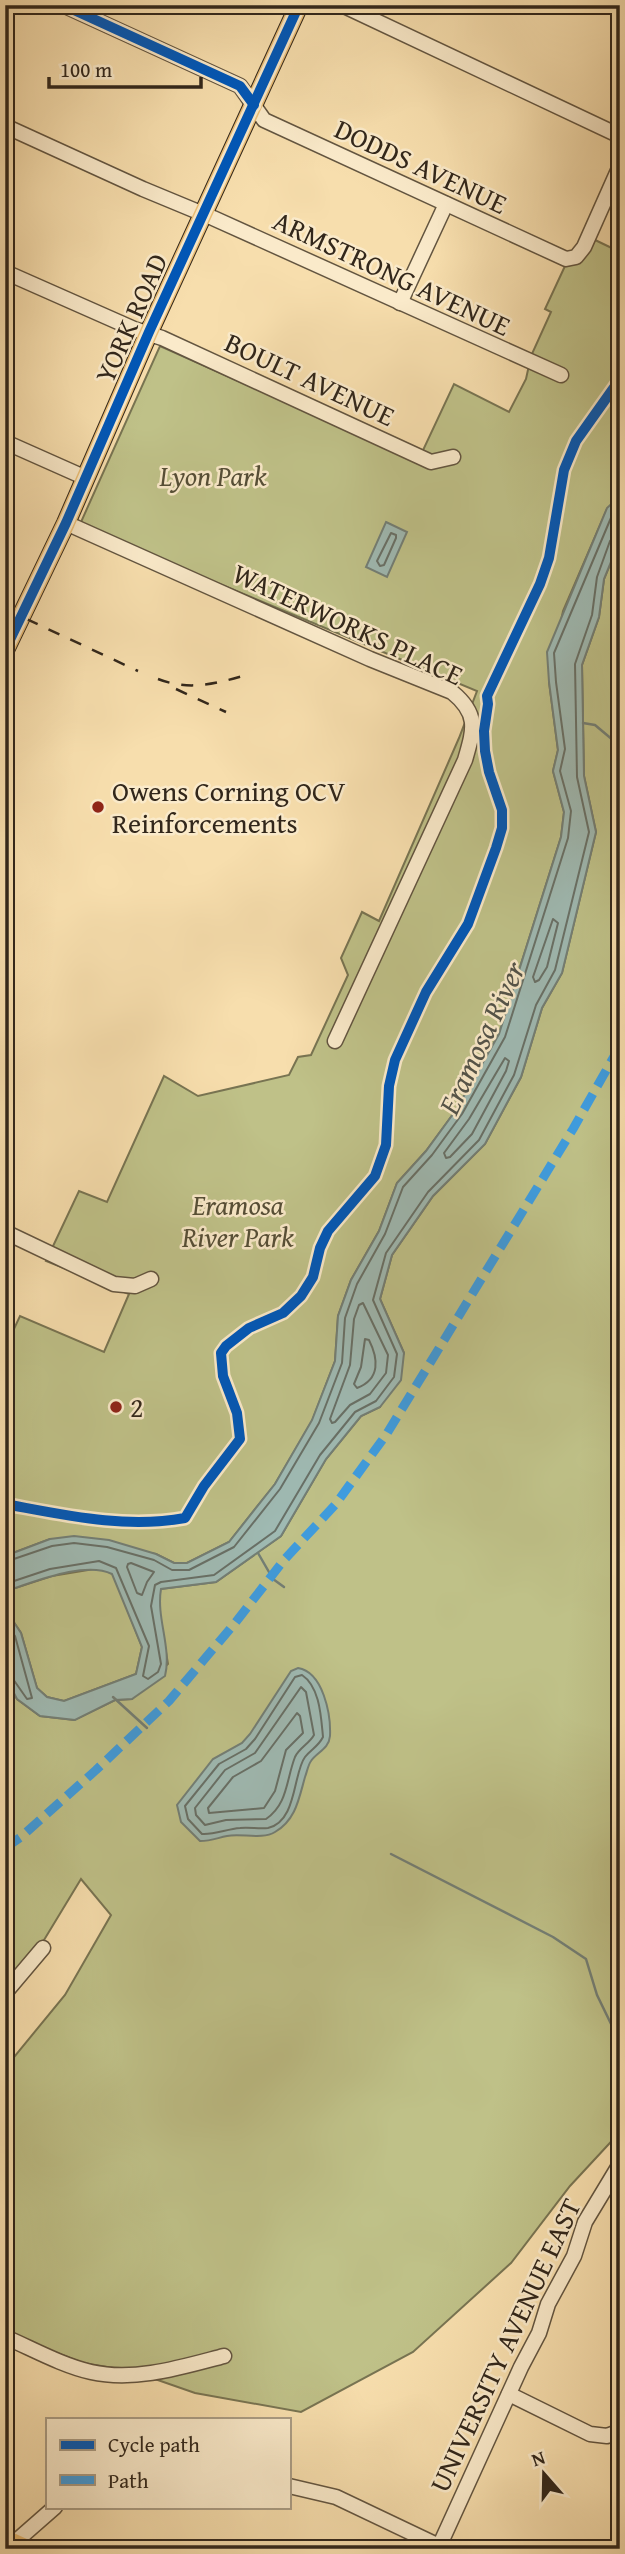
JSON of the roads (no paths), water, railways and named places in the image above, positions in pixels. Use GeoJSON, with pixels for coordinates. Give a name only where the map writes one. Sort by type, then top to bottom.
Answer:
{"type":"FeatureCollection","features":[{"type":"Feature","properties":{"kind":"main road","name":"YORK ROAD"},"geometry":{"type":"LineString","coordinates":[[5,650],[66,523],[149,332],[299,5]]}},
{"type":"Feature","properties":{"kind":"street","name":"DODDS AVENUE"},"geometry":{"type":"LineString","coordinates":[[63,5],[240,86],[264,120],[566,258],[576,257],[584,247],[620,166]]}},
{"type":"Feature","properties":{"kind":"street"},"geometry":{"type":"LineString","coordinates":[[342,5],[620,136]]}},
{"type":"Feature","properties":{"kind":"street","name":"ARMSTRONG AVENUE"},"geometry":{"type":"LineString","coordinates":[[5,125],[153,194],[561,375]]}},
{"type":"Feature","properties":{"kind":"street"},"geometry":{"type":"LineString","coordinates":[[401,303],[446,204]]}},
{"type":"Feature","properties":{"kind":"street","name":"BOULT AVENUE"},"geometry":{"type":"LineString","coordinates":[[5,272],[134,329],[149,332],[431,462],[453,457]]}},
{"type":"Feature","properties":{"kind":"street"},"geometry":{"type":"LineString","coordinates":[[5,442],[86,478]]}},
{"type":"Feature","properties":{"kind":"street","name":"WATERWORKS PLACE"},"geometry":{"type":"LineString","coordinates":[[66,523],[358,654],[452,692],[462,700],[471,714],[472,738],[465,760],[335,1041]]}},
{"type":"Feature","properties":{"kind":"street"},"geometry":{"type":"LineString","coordinates":[[5,1232],[114,1284],[135,1286],[151,1279]]}},
{"type":"Feature","properties":{"kind":"street"},"geometry":{"type":"LineString","coordinates":[[5,1993],[43,1948]]}},
{"type":"Feature","properties":{"kind":"street","name":"UNIVERSITY AVENUE EAST"},"geometry":{"type":"LineString","coordinates":[[438,2547],[539,2333],[548,2304],[574,2256],[585,2222],[620,2164]]}},
{"type":"Feature","properties":{"kind":"street"},"geometry":{"type":"LineString","coordinates":[[5,2337],[74,2367],[107,2375],[163,2371],[224,2356]]}},
{"type":"Feature","properties":{"kind":"street"},"geometry":{"type":"LineString","coordinates":[[509,2395],[590,2434],[607,2436],[620,2431]]}},
{"type":"Feature","properties":{"kind":"street"},"geometry":{"type":"LineString","coordinates":[[290,2486],[336,2497],[438,2547]]}},
{"type":"Feature","properties":{"kind":"street"},"geometry":{"type":"LineString","coordinates":[[15,2544],[54,2508]]}},
{"type":"Feature","properties":{"kind":"water"},"geometry":{"type":"Polygon","coordinates":[[[620,496],[620,540],[604,579],[599,617],[582,665],[584,776],[596,832],[562,973],[542,1008],[521,1077],[485,1144],[433,1196],[392,1255],[380,1299],[404,1353],[401,1380],[380,1407],[361,1416],[326,1459],[281,1536],[216,1582],[161,1589],[160,1611],[167,1655],[165,1676],[132,1699],[115,1700],[75,1720],[40,1716],[17,1699],[5,1676],[5,1609],[21,1633],[37,1688],[47,1697],[64,1701],[136,1674],[142,1647],[112,1574],[101,1571],[75,1571],[33,1582],[9,1590],[5,1594],[5,1556],[50,1539],[74,1536],[109,1540],[156,1554],[174,1563],[187,1563],[229,1542],[275,1484],[312,1420],[335,1361],[338,1316],[351,1280],[379,1231],[397,1183],[426,1151],[456,1110],[499,1034],[561,837],[564,812],[553,771],[558,750],[547,652],[607,508],[620,496]]]}},
{"type":"Feature","properties":{"kind":"water"},"geometry":{"type":"Polygon","coordinates":[[[386,522],[407,532],[387,577],[366,567],[386,522]]]}},
{"type":"Feature","properties":{"kind":"water"},"geometry":{"type":"Polygon","coordinates":[[[298,1668],[314,1677],[324,1695],[330,1736],[325,1747],[310,1763],[292,1815],[282,1827],[270,1834],[233,1835],[200,1841],[181,1822],[177,1805],[213,1759],[242,1743],[250,1734],[291,1671],[298,1668]]]}},
{"type":"Feature","properties":{"kind":"waterway"},"geometry":{"type":"LineString","coordinates":[[583,723],[595,725],[620,746]]}},
{"type":"Feature","properties":{"kind":"waterway"},"geometry":{"type":"LineString","coordinates":[[258,1553],[273,1579],[284,1587]]}},
{"type":"Feature","properties":{"kind":"waterway"},"geometry":{"type":"LineString","coordinates":[[113,1697],[147,1728]]}},
{"type":"Feature","properties":{"kind":"waterway"},"geometry":{"type":"LineString","coordinates":[[391,1854],[553,1937],[586,1959],[597,1995],[613,2028],[620,2029]]}},
{"type":"Feature","properties":{"kind":"railway"},"geometry":{"type":"LineString","coordinates":[[5,609],[138,671]]}},
{"type":"Feature","properties":{"kind":"railway"},"geometry":{"type":"LineString","coordinates":[[158,679],[191,685],[246,675]]}},
{"type":"Feature","properties":{"kind":"railway"},"geometry":{"type":"LineString","coordinates":[[176,689],[226,712]]}},
{"type":"Feature","properties":{"kind":"place","name":"Owens Corning OCV Reinforcements"},"geometry":{"type":"Point","coordinates":[98,807]}},
{"type":"Feature","properties":{"kind":"place","name":"2"},"geometry":{"type":"Point","coordinates":[116,1407]}},
{"type":"Feature","properties":{"kind":"park label","name":"Lyon Park"},"geometry":{"type":"Point","coordinates":[213,476]}},
{"type":"Feature","properties":{"kind":"park label","name":"Eramosa River Park"},"geometry":{"type":"Point","coordinates":[238,1221]}},
{"type":"Feature","properties":{"kind":"water label","name":"Eramosa River"},"geometry":{"type":"Point","coordinates":[482,1038]}}]}
